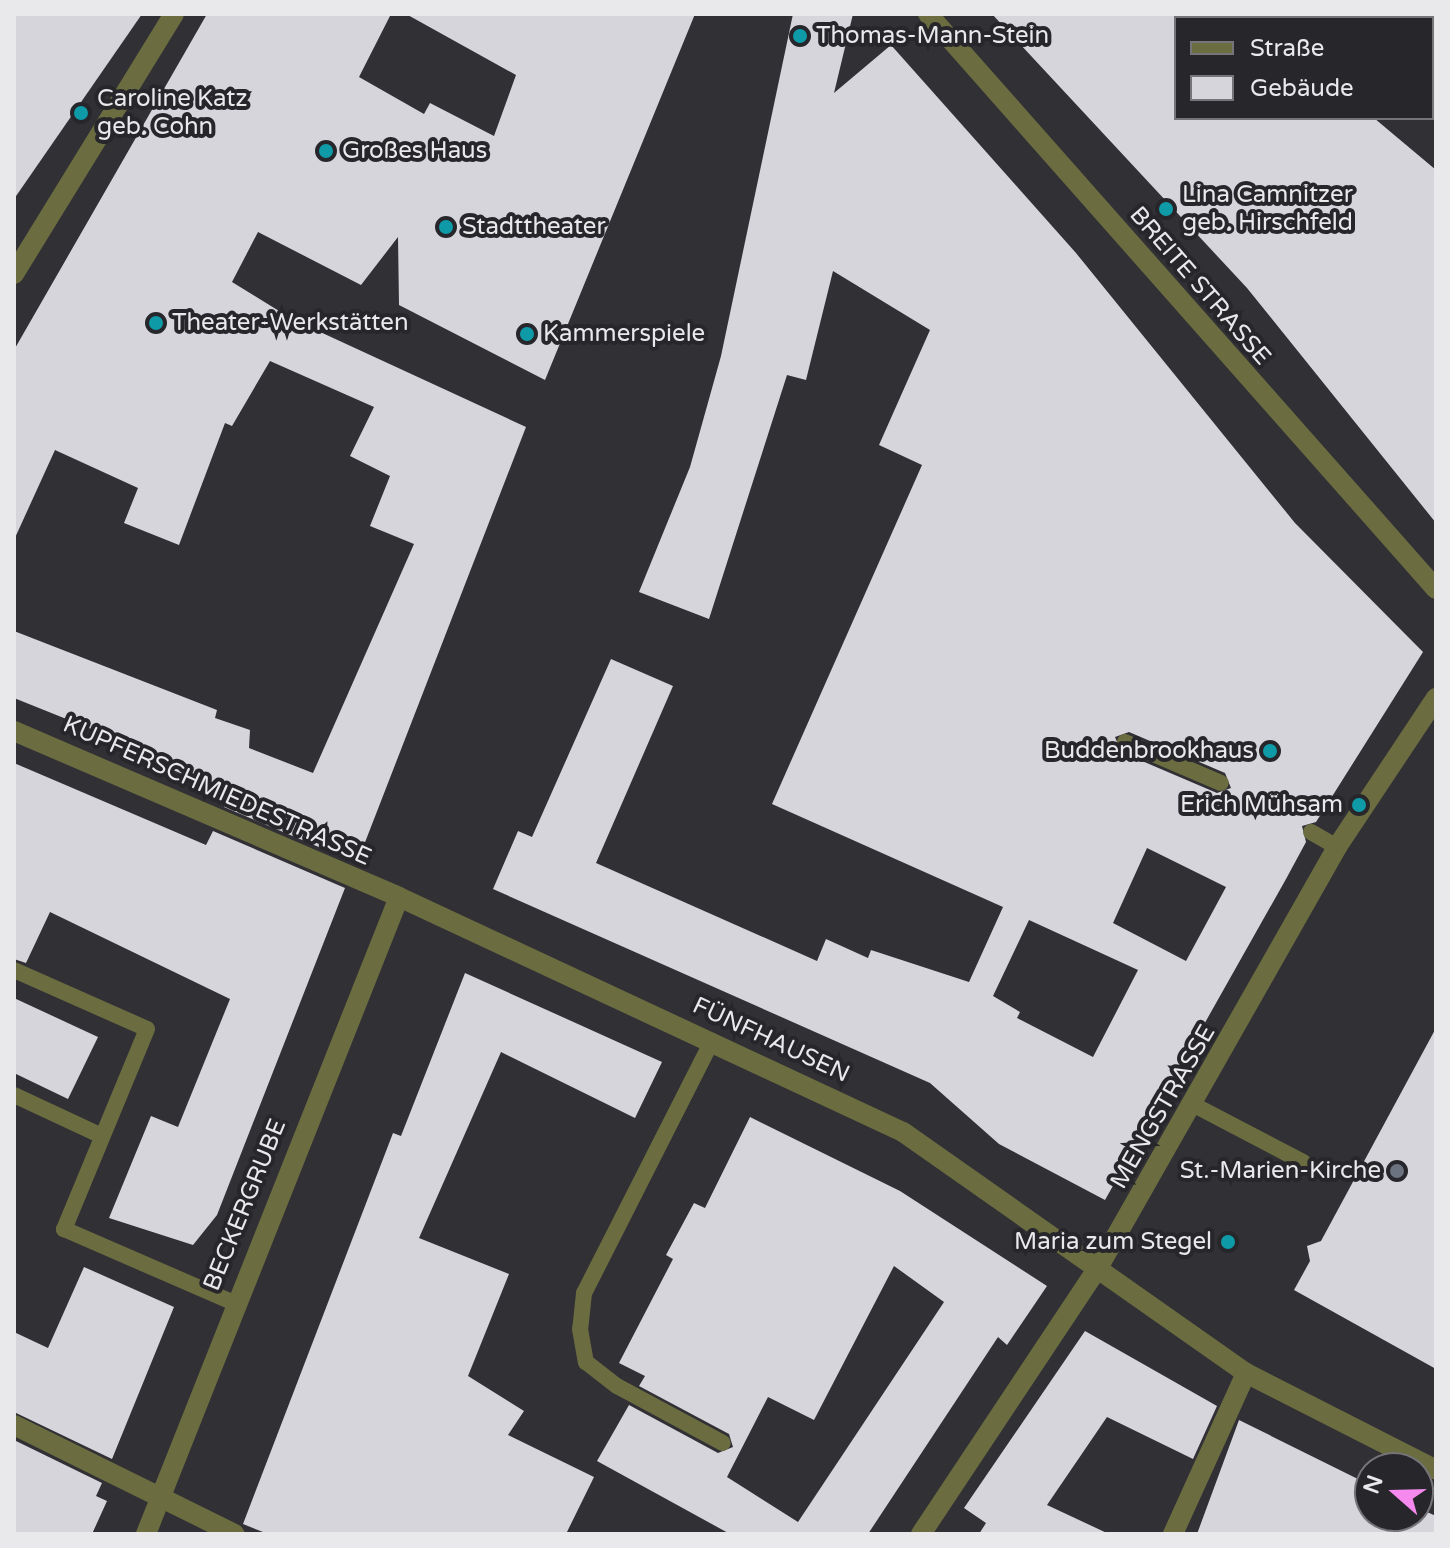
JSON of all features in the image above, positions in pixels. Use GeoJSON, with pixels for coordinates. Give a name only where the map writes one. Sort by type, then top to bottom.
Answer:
{"type":"FeatureCollection","features":[{"type":"Feature","properties":{"kind":"street"},"geometry":{"type":"LineString","coordinates":[[14,274],[174,14]]}},
{"type":"Feature","properties":{"kind":"street","name":"BREITE STRASSE"},"geometry":{"type":"LineString","coordinates":[[928,14],[1436,589]]}},
{"type":"Feature","properties":{"kind":"street","name":"MENGSTRASSE"},"geometry":{"type":"LineString","coordinates":[[921,1534],[1098,1268],[1196,1106],[1337,847],[1436,698]]}},
{"type":"Feature","properties":{"kind":"street","name":"KUPFERSCHMIEDESTRASSE"},"geometry":{"type":"LineString","coordinates":[[14,731],[399,897]]}},
{"type":"Feature","properties":{"kind":"street","name":"FÜNFHAUSEN"},"geometry":{"type":"LineString","coordinates":[[399,897],[903,1132],[1246,1373],[1436,1470]]}},
{"type":"Feature","properties":{"kind":"street","name":"BECKERGRUBE"},"geometry":{"type":"LineString","coordinates":[[146,1534],[234,1303],[399,897]]}},
{"type":"Feature","properties":{"kind":"street"},"geometry":{"type":"LineString","coordinates":[[1173,1534],[1246,1373]]}},
{"type":"Feature","properties":{"kind":"street"},"geometry":{"type":"LineString","coordinates":[[14,1425],[235,1534]]}},
{"type":"Feature","properties":{"kind":"lane"},"geometry":{"type":"LineString","coordinates":[[1125,742],[1221,783]]}},
{"type":"Feature","properties":{"kind":"lane"},"geometry":{"type":"LineString","coordinates":[[1311,832],[1337,847]]}},
{"type":"Feature","properties":{"kind":"lane"},"geometry":{"type":"LineString","coordinates":[[14,970],[147,1029],[64,1229],[234,1303]]}},
{"type":"Feature","properties":{"kind":"lane"},"geometry":{"type":"LineString","coordinates":[[712,1041],[584,1293],[580,1329],[586,1362],[617,1386],[723,1443]]}},
{"type":"Feature","properties":{"kind":"lane"},"geometry":{"type":"LineString","coordinates":[[14,1095],[102,1136]]}},
{"type":"Feature","properties":{"kind":"lane"},"geometry":{"type":"LineString","coordinates":[[1196,1106],[1303,1162]]}},
{"type":"Feature","properties":{"kind":"building"},"geometry":{"type":"Polygon","coordinates":[[[14,14],[142,14],[14,199],[14,14]]]}},
{"type":"Feature","properties":{"kind":"building"},"geometry":{"type":"Polygon","coordinates":[[[207,14],[391,14],[359,77],[424,114],[430,103],[494,136],[516,75],[406,14],[695,14],[545,380],[399,305],[398,237],[361,285],[258,232],[232,282],[292,319],[526,427],[357,863],[224,807],[231,794],[173,770],[176,763],[14,698],[14,631],[217,710],[215,718],[250,730],[249,748],[313,773],[414,544],[370,526],[390,476],[350,456],[374,407],[270,361],[232,426],[225,423],[179,545],[124,523],[138,488],[55,450],[14,540],[14,350],[207,14]]]}},
{"type":"Feature","properties":{"kind":"building"},"geometry":{"type":"Polygon","coordinates":[[[793,14],[853,14],[834,93],[891,45],[1076,253],[1295,523],[1423,652],[1316,822],[1302,826],[1306,842],[1105,1200],[999,1144],[930,1083],[493,889],[518,831],[532,837],[611,659],[673,686],[596,863],[817,961],[826,939],[868,958],[871,950],[969,982],[1003,907],[772,804],[922,465],[879,445],[930,330],[833,271],[806,380],[787,375],[709,619],[639,592],[690,467],[721,356],[793,14]],[[1129,732],[1115,737],[1121,752],[1217,793],[1231,788],[1225,773],[1129,732]],[[1147,848],[1113,923],[1186,961],[1226,887],[1147,848]],[[1029,920],[993,996],[1020,1012],[1017,1018],[1093,1057],[1138,970],[1029,920]]]}},
{"type":"Feature","properties":{"kind":"building"},"geometry":{"type":"Polygon","coordinates":[[[992,14],[1176,14],[1174,120],[1376,120],[1436,170],[1436,523],[1247,288],[992,14]]]}},
{"type":"Feature","properties":{"kind":"building"},"geometry":{"type":"Polygon","coordinates":[[[14,763],[206,845],[213,831],[345,888],[217,1215],[193,1245],[109,1218],[151,1116],[178,1127],[230,999],[50,912],[26,963],[14,959],[14,763]]]}},
{"type":"Feature","properties":{"kind":"building"},"geometry":{"type":"Polygon","coordinates":[[[465,973],[662,1062],[635,1118],[501,1052],[419,1238],[509,1274],[468,1376],[524,1411],[508,1435],[594,1477],[566,1534],[268,1534],[243,1524],[393,1133],[401,1136],[465,973]]]}},
{"type":"Feature","properties":{"kind":"building"},"geometry":{"type":"Polygon","coordinates":[[[14,998],[98,1037],[68,1099],[14,1073],[14,998]]]}},
{"type":"Feature","properties":{"kind":"building","name":"St.-Marien-Kirche"},"geometry":{"type":"Polygon","coordinates":[[[1436,1028],[1436,1369],[1294,1290],[1310,1261],[1307,1246],[1321,1241],[1436,1028]]]}},
{"type":"Feature","properties":{"kind":"building"},"geometry":{"type":"Polygon","coordinates":[[[750,1117],[900,1191],[1047,1286],[1007,1345],[998,1337],[868,1534],[730,1534],[597,1461],[629,1405],[718,1453],[733,1447],[729,1434],[639,1386],[645,1376],[619,1363],[673,1259],[666,1255],[694,1203],[705,1208],[750,1117]],[[894,1266],[814,1420],[768,1397],[727,1477],[798,1522],[944,1302],[894,1266]]]}},
{"type":"Feature","properties":{"kind":"building"},"geometry":{"type":"Polygon","coordinates":[[[84,1267],[174,1307],[112,1459],[14,1412],[14,1332],[48,1348],[84,1267]]]}},
{"type":"Feature","properties":{"kind":"building"},"geometry":{"type":"Polygon","coordinates":[[[1085,1331],[1217,1406],[1193,1459],[1107,1417],[1047,1505],[1109,1534],[979,1534],[986,1523],[964,1508],[1085,1331]]]}},
{"type":"Feature","properties":{"kind":"building"},"geometry":{"type":"Polygon","coordinates":[[[1239,1420],[1354,1477],[1354,1532],[1434,1532],[1436,1516],[1436,1534],[1197,1534],[1239,1420]]]}},
{"type":"Feature","properties":{"kind":"building"},"geometry":{"type":"Polygon","coordinates":[[[14,1440],[102,1483],[96,1496],[107,1501],[92,1534],[14,1534],[14,1440]]]}},
{"type":"Feature","properties":{"kind":"place","name":"Thomas-Mann-Stein"},"geometry":{"type":"Point","coordinates":[800,36]}},
{"type":"Feature","properties":{"kind":"place","name":"Caroline Katz geb. Cohn"},"geometry":{"type":"Point","coordinates":[81,113]}},
{"type":"Feature","properties":{"kind":"place","name":"Großes Haus"},"geometry":{"type":"Point","coordinates":[326,151]}},
{"type":"Feature","properties":{"kind":"place","name":"Lina Camnitzer geb. Hirschfeld"},"geometry":{"type":"Point","coordinates":[1166,209]}},
{"type":"Feature","properties":{"kind":"place","name":"Stadttheater"},"geometry":{"type":"Point","coordinates":[446,227]}},
{"type":"Feature","properties":{"kind":"place","name":"Theater-Werkstätten"},"geometry":{"type":"Point","coordinates":[156,323]}},
{"type":"Feature","properties":{"kind":"place","name":"Kammerspiele"},"geometry":{"type":"Point","coordinates":[527,334]}},
{"type":"Feature","properties":{"kind":"place","name":"Buddenbrookhaus"},"geometry":{"type":"Point","coordinates":[1270,751]}},
{"type":"Feature","properties":{"kind":"place","name":"Erich Mühsam"},"geometry":{"type":"Point","coordinates":[1359,805]}},
{"type":"Feature","properties":{"kind":"place","name":"St.-Marien-Kirche"},"geometry":{"type":"Point","coordinates":[1397,1171]}},
{"type":"Feature","properties":{"kind":"place","name":"Maria zum Stegel"},"geometry":{"type":"Point","coordinates":[1228,1242]}}]}
